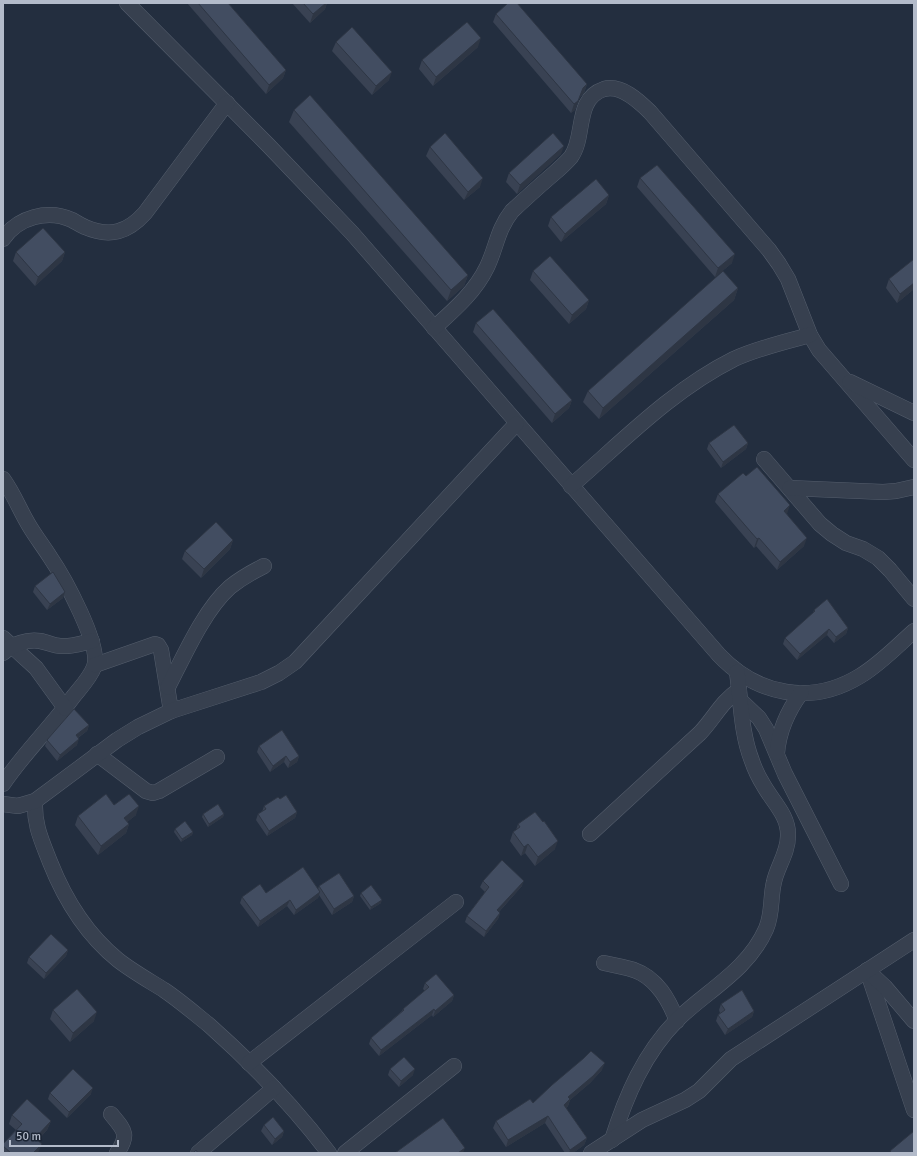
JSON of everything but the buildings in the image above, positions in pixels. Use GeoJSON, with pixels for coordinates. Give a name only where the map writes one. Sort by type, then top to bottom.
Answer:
{"type":"FeatureCollection","features":[{"type":"Feature","properties":{"kind":"street"},"geometry":{"type":"LineString","coordinates":[[127,3],[311,189],[357,239],[718,655],[737,672],[767,688],[784,692],[801,693],[832,689],[854,680],[873,667],[914,631]]}},
{"type":"Feature","properties":{"kind":"street"},"geometry":{"type":"LineString","coordinates":[[434,328],[460,304],[479,281],[492,255],[500,229],[512,210],[571,157],[578,142],[585,105],[590,97],[598,91],[607,88],[617,88],[635,99],[650,112],[772,255],[788,279],[810,335],[820,350],[914,460]]}},
{"type":"Feature","properties":{"kind":"street"},"geometry":{"type":"LineString","coordinates":[[3,239],[7,233],[18,224],[31,218],[44,215],[58,216],[72,220],[97,232],[110,233],[124,230],[136,223],[227,103]]}},
{"type":"Feature","properties":{"kind":"street"},"geometry":{"type":"LineString","coordinates":[[571,486],[670,400],[701,377],[736,359],[772,345],[810,335]]}},
{"type":"Feature","properties":{"kind":"street"},"geometry":{"type":"LineString","coordinates":[[844,378],[914,413]]}},
{"type":"Feature","properties":{"kind":"street"},"geometry":{"type":"LineString","coordinates":[[3,804],[18,806],[27,804],[35,800],[97,754],[138,727],[171,711],[261,682],[279,673],[295,662],[516,424]]}},
{"type":"Feature","properties":{"kind":"street"},"geometry":{"type":"LineString","coordinates":[[764,459],[820,524],[846,543],[863,549],[878,558],[914,599]]}},
{"type":"Feature","properties":{"kind":"street"},"geometry":{"type":"LineString","coordinates":[[3,479],[13,493],[38,541],[50,556],[63,578],[74,599],[95,651],[95,665],[89,676],[65,708],[12,770],[3,784]]}},
{"type":"Feature","properties":{"kind":"street"},"geometry":{"type":"LineString","coordinates":[[790,488],[883,492],[914,487]]}},
{"type":"Feature","properties":{"kind":"street"},"geometry":{"type":"LineString","coordinates":[[168,687],[212,607],[229,588],[239,580],[264,566]]}},
{"type":"Feature","properties":{"kind":"street"},"geometry":{"type":"LineString","coordinates":[[6,645],[33,640],[61,646],[75,645],[92,641]]}},
{"type":"Feature","properties":{"kind":"street"},"geometry":{"type":"LineString","coordinates":[[6,645],[36,668],[65,708]]}},
{"type":"Feature","properties":{"kind":"street"},"geometry":{"type":"LineString","coordinates":[[95,665],[152,645],[158,645],[162,650],[171,711]]}},
{"type":"Feature","properties":{"kind":"street"},"geometry":{"type":"LineString","coordinates":[[612,1140],[628,1094],[638,1074],[662,1037],[693,1005],[736,970],[748,958],[766,929],[771,913],[773,883],[787,846],[788,827],[785,818],[764,786],[751,760],[744,732],[737,672]]}},
{"type":"Feature","properties":{"kind":"street"},"geometry":{"type":"LineString","coordinates":[[777,754],[778,741],[786,716],[801,693]]}},
{"type":"Feature","properties":{"kind":"street"},"geometry":{"type":"LineString","coordinates":[[740,695],[763,724],[772,741],[785,774],[841,884]]}},
{"type":"Feature","properties":{"kind":"street"},"geometry":{"type":"LineString","coordinates":[[590,834],[700,733],[723,703],[740,695]]}},
{"type":"Feature","properties":{"kind":"street"},"geometry":{"type":"LineString","coordinates":[[97,754],[146,791],[153,793],[217,757]]}},
{"type":"Feature","properties":{"kind":"street"},"geometry":{"type":"LineString","coordinates":[[35,800],[35,820],[37,830],[54,873],[68,901],[85,927],[95,939],[118,960],[187,1007],[229,1044],[274,1088],[303,1120],[329,1153]]}},
{"type":"Feature","properties":{"kind":"street"},"geometry":{"type":"LineString","coordinates":[[249,1063],[456,902]]}},
{"type":"Feature","properties":{"kind":"street"},"geometry":{"type":"LineString","coordinates":[[591,1153],[642,1120],[685,1100],[699,1091],[731,1060],[914,940]]}},
{"type":"Feature","properties":{"kind":"street"},"geometry":{"type":"LineString","coordinates":[[604,963],[635,970],[645,975],[661,990],[668,1000],[677,1021]]}},
{"type":"Feature","properties":{"kind":"street"},"geometry":{"type":"LineString","coordinates":[[867,970],[889,992],[914,1021]]}},
{"type":"Feature","properties":{"kind":"street"},"geometry":{"type":"LineString","coordinates":[[867,970],[914,1110]]}},
{"type":"Feature","properties":{"kind":"street"},"geometry":{"type":"LineString","coordinates":[[345,1153],[454,1066]]}},
{"type":"Feature","properties":{"kind":"street"},"geometry":{"type":"LineString","coordinates":[[198,1153],[274,1088]]}},
{"type":"Feature","properties":{"kind":"street"},"geometry":{"type":"LineString","coordinates":[[111,1114],[122,1128],[125,1135],[117,1153]]}}]}
